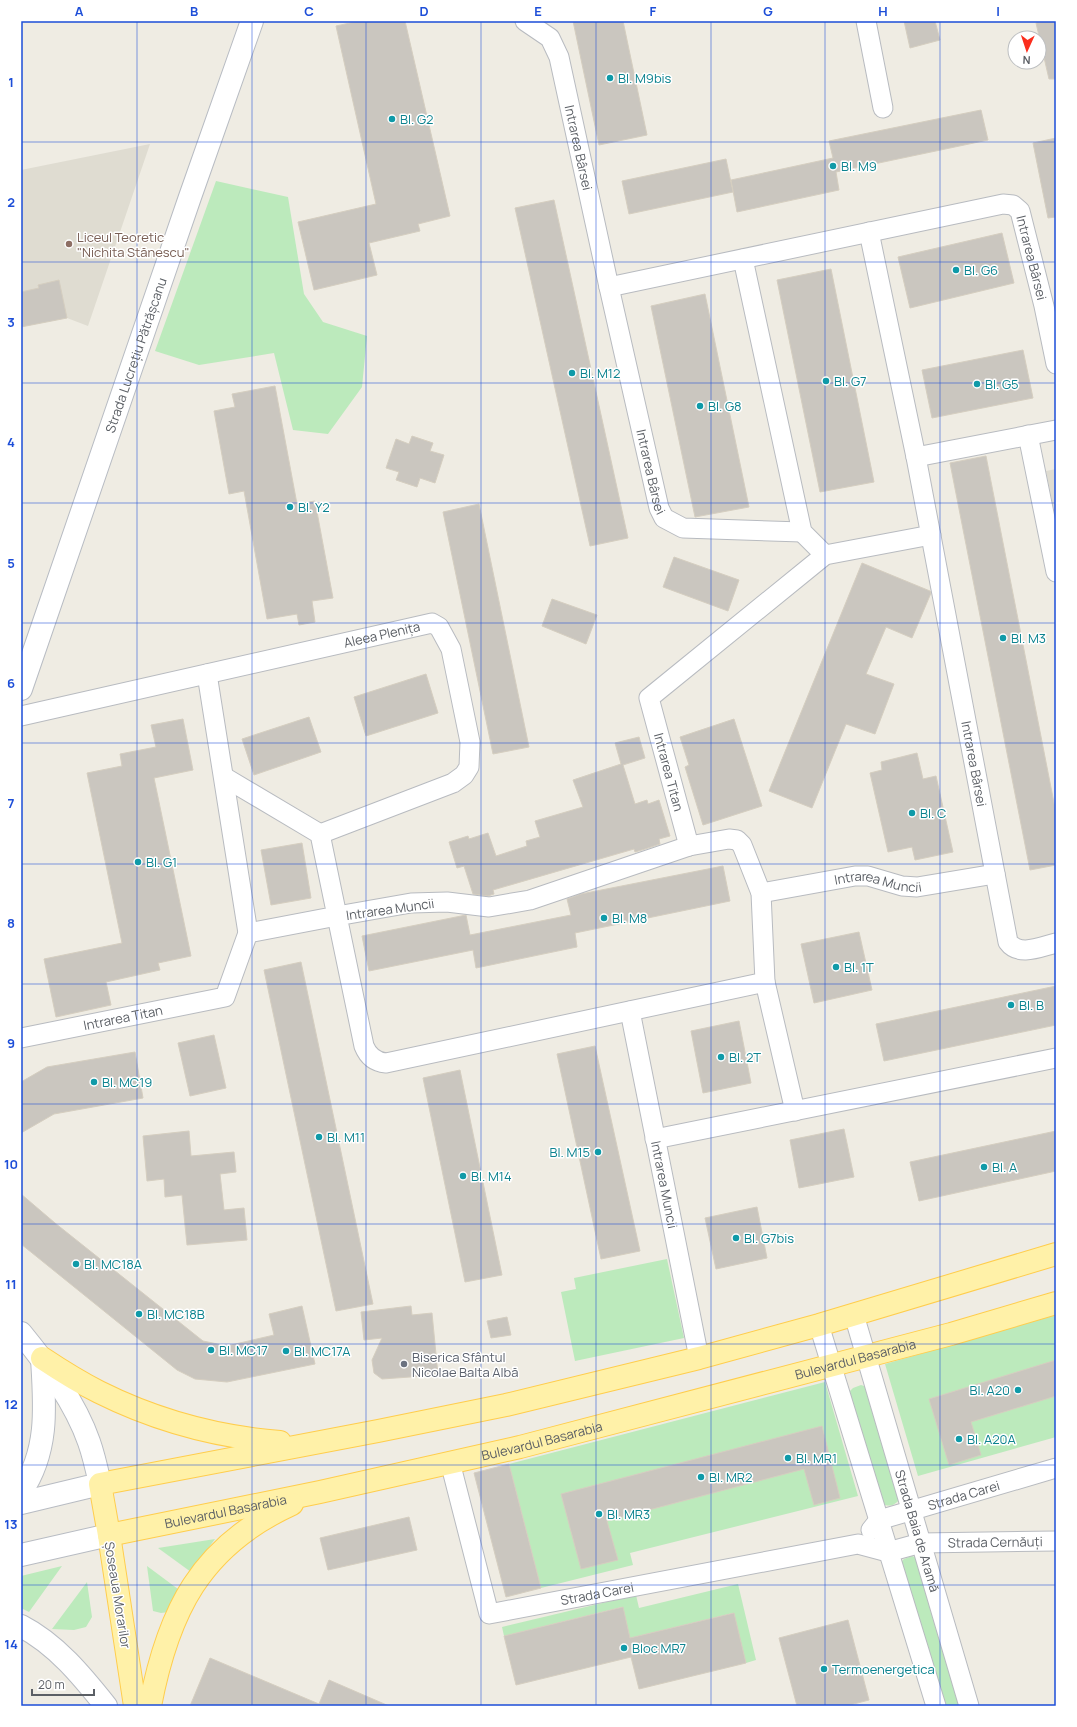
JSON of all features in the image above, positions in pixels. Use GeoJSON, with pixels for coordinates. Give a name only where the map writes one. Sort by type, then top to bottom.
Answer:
{"type":"FeatureCollection","features":[{"type":"Feature","properties":{"kind":"main road","name":"Strada Lucrețiu Pătrășcanu"},"geometry":{"type":"LineString","coordinates":[[21,689],[252,21]]}},
{"type":"Feature","properties":{"kind":"main road"},"geometry":{"type":"LineString","coordinates":[[21,1503],[100,1484],[307,1445],[506,1405],[700,1358],[820,1325],[1056,1254]]}},
{"type":"Feature","properties":{"kind":"main road","name":"Bulevardul Basarabia"},"geometry":{"type":"LineString","coordinates":[[21,1555],[109,1535],[320,1492],[520,1447],[951,1334],[1056,1303]]}},
{"type":"Feature","properties":{"kind":"main road"},"geometry":{"type":"LineString","coordinates":[[21,1333],[42,1358],[64,1392],[83,1426],[94,1457],[100,1484]]}},
{"type":"Feature","properties":{"kind":"main road"},"geometry":{"type":"LineString","coordinates":[[42,1358],[99,1392],[125,1404],[185,1425],[241,1438],[307,1445]]}},
{"type":"Feature","properties":{"kind":"main road"},"geometry":{"type":"LineString","coordinates":[[21,1492],[31,1476],[38,1458],[43,1433],[44,1405],[42,1358]]}},
{"type":"Feature","properties":{"kind":"main road","name":"Șoseaua Morarilor"},"geometry":{"type":"LineString","coordinates":[[100,1484],[135,1706]]}},
{"type":"Feature","properties":{"kind":"main road"},"geometry":{"type":"LineString","coordinates":[[150,1706],[157,1673],[172,1623],[183,1600],[200,1576],[225,1548],[244,1532],[289,1506],[320,1492]]}},
{"type":"Feature","properties":{"kind":"main road"},"geometry":{"type":"LineString","coordinates":[[21,1626],[44,1640],[68,1661],[106,1706]]}},
{"type":"Feature","properties":{"kind":"street","name":"Intrarea Bârsei"},"geometry":{"type":"LineString","coordinates":[[525,21],[550,38],[559,57],[659,508],[664,518],[683,528],[802,532]]}},
{"type":"Feature","properties":{"kind":"street"},"geometry":{"type":"LineString","coordinates":[[866,21],[883,108]]}},
{"type":"Feature","properties":{"kind":"street","name":"Intrarea Bârsei"},"geometry":{"type":"LineString","coordinates":[[609,287],[1003,204],[1013,204],[1020,211],[1050,304],[1056,364]]}},
{"type":"Feature","properties":{"kind":"street","name":"Intrarea Bârsei"},"geometry":{"type":"LineString","coordinates":[[869,232],[916,457],[1008,942],[1013,948],[1021,950],[1056,943]]}},
{"type":"Feature","properties":{"kind":"street"},"geometry":{"type":"LineString","coordinates":[[744,259],[802,532],[825,555],[931,535]]}},
{"type":"Feature","properties":{"kind":"street"},"geometry":{"type":"LineString","coordinates":[[916,457],[1056,430]]}},
{"type":"Feature","properties":{"kind":"street"},"geometry":{"type":"LineString","coordinates":[[1028,435],[1056,572]]}},
{"type":"Feature","properties":{"kind":"street","name":"Intrarea Titan"},"geometry":{"type":"LineString","coordinates":[[689,846],[650,698],[825,555]]}},
{"type":"Feature","properties":{"kind":"street","name":"Aleea Plenița"},"geometry":{"type":"LineString","coordinates":[[21,716],[432,623],[439,627],[451,649],[470,742],[469,767],[464,775],[454,783],[320,834]]}},
{"type":"Feature","properties":{"kind":"street"},"geometry":{"type":"LineString","coordinates":[[207,674],[248,933],[337,916],[320,834],[224,777]]}},
{"type":"Feature","properties":{"kind":"street","name":"Intrarea Muncii"},"geometry":{"type":"LineString","coordinates":[[729,839],[737,840],[742,845],[761,893],[766,982],[386,1063],[379,1062],[366,1052],[337,916],[403,904],[430,902],[489,907],[505,905],[530,900],[689,846],[729,839]]}},
{"type":"Feature","properties":{"kind":"street","name":"Intrarea Muncii"},"geometry":{"type":"LineString","coordinates":[[761,893],[855,876],[868,876],[902,886],[917,887],[995,874]]}},
{"type":"Feature","properties":{"kind":"street","name":"Intrarea Titan"},"geometry":{"type":"LineString","coordinates":[[21,1038],[226,997],[248,933]]}},
{"type":"Feature","properties":{"kind":"street"},"geometry":{"type":"LineString","coordinates":[[766,982],[795,1111]]}},
{"type":"Feature","properties":{"kind":"street","name":"Intrarea Muncii"},"geometry":{"type":"LineString","coordinates":[[630,1011],[700,1358]]}},
{"type":"Feature","properties":{"kind":"street"},"geometry":{"type":"LineString","coordinates":[[655,1139],[1056,1058]]}},
{"type":"Feature","properties":{"kind":"street","name":"Strada Baia de Aramă"},"geometry":{"type":"LineString","coordinates":[[854,1315],[969,1706]]}},
{"type":"Feature","properties":{"kind":"street"},"geometry":{"type":"LineString","coordinates":[[820,1325],[936,1706]]}},
{"type":"Feature","properties":{"kind":"street","name":"Strada Carei"},"geometry":{"type":"LineString","coordinates":[[450,1462],[489,1614],[858,1544],[888,1552]]}},
{"type":"Feature","properties":{"kind":"street","name":"Strada Carei"},"geometry":{"type":"LineString","coordinates":[[879,1520],[1056,1468]]}},
{"type":"Feature","properties":{"kind":"street"},"geometry":{"type":"LineString","coordinates":[[858,1544],[879,1520]]}},
{"type":"Feature","properties":{"kind":"street","name":"Strada Cernăuți"},"geometry":{"type":"LineString","coordinates":[[888,1552],[921,1543],[1056,1541]]}},
{"type":"Feature","properties":{"kind":"shaded area","name":"Liceul Teoretic \"Nichita Stănescu\""},"geometry":{"type":"Polygon","coordinates":[[[150,144],[88,326],[67,318],[21,327],[21,170],[150,144]]]}},
{"type":"Feature","properties":{"kind":"shaded area"},"geometry":{"type":"Polygon","coordinates":[[[1056,469],[1056,520],[1046,471],[1056,469]]]}},
{"type":"Feature","properties":{"kind":"green space"},"geometry":{"type":"Polygon","coordinates":[[[216,181],[288,197],[304,294],[323,322],[367,336],[362,387],[328,434],[293,430],[274,353],[199,365],[155,351],[216,181]]]}},
{"type":"Feature","properties":{"kind":"green space"},"geometry":{"type":"Polygon","coordinates":[[[667,1259],[684,1338],[575,1361],[561,1292],[576,1289],[574,1278],[667,1259]]]}},
{"type":"Feature","properties":{"kind":"green space"},"geometry":{"type":"Polygon","coordinates":[[[1056,1315],[1056,1437],[918,1476],[885,1364],[1056,1315]]]}},
{"type":"Feature","properties":{"kind":"green space"},"geometry":{"type":"Polygon","coordinates":[[[825,1382],[858,1496],[630,1553],[633,1565],[541,1588],[509,1464],[825,1382]]]}},
{"type":"Feature","properties":{"kind":"green space"},"geometry":{"type":"Polygon","coordinates":[[[861,1385],[867,1387],[900,1499],[892,1505],[882,1504],[849,1392],[853,1388],[861,1385]]]}},
{"type":"Feature","properties":{"kind":"green space"},"geometry":{"type":"Polygon","coordinates":[[[215,1539],[191,1572],[158,1548],[215,1539]]]}},
{"type":"Feature","properties":{"kind":"green space"},"geometry":{"type":"Polygon","coordinates":[[[912,1556],[917,1558],[966,1706],[941,1706],[900,1563],[904,1559],[912,1556]]]}},
{"type":"Feature","properties":{"kind":"green space"},"geometry":{"type":"Polygon","coordinates":[[[62,1566],[29,1612],[21,1608],[21,1576],[62,1566]]]}},
{"type":"Feature","properties":{"kind":"green space"},"geometry":{"type":"Polygon","coordinates":[[[147,1566],[178,1589],[169,1612],[161,1613],[153,1611],[147,1566]]]}},
{"type":"Feature","properties":{"kind":"green space"},"geometry":{"type":"Polygon","coordinates":[[[87,1582],[92,1617],[86,1627],[74,1630],[52,1629],[87,1582]]]}},
{"type":"Feature","properties":{"kind":"green space"},"geometry":{"type":"Polygon","coordinates":[[[738,1584],[756,1660],[746,1663],[733,1613],[630,1638],[622,1607],[504,1636],[502,1627],[636,1595],[639,1608],[738,1584]]]}},
{"type":"Feature","properties":{"kind":"building","name":"Bl. G2"},"geometry":{"type":"Polygon","coordinates":[[[359,21],[405,21],[450,216],[418,224],[420,231],[369,243],[377,275],[314,290],[298,222],[376,204],[336,26],[359,21]]]}},
{"type":"Feature","properties":{"kind":"building","name":"Bl. M9bis"},"geometry":{"type":"Polygon","coordinates":[[[573,21],[623,21],[647,135],[599,145],[573,21]]]}},
{"type":"Feature","properties":{"kind":"building"},"geometry":{"type":"Polygon","coordinates":[[[904,21],[935,21],[940,40],[910,48],[904,21]]]}},
{"type":"Feature","properties":{"kind":"building"},"geometry":{"type":"Polygon","coordinates":[[[1056,21],[1056,79],[1049,79],[1047,70],[1047,30],[1038,30],[1036,23],[1056,21]]]}},
{"type":"Feature","properties":{"kind":"building","name":"Bl. M9"},"geometry":{"type":"Polygon","coordinates":[[[981,110],[988,140],[836,172],[839,190],[737,212],[731,180],[833,158],[829,141],[981,110]]]}},
{"type":"Feature","properties":{"kind":"building"},"geometry":{"type":"Polygon","coordinates":[[[1056,138],[1056,217],[1048,218],[1033,143],[1056,138]]]}},
{"type":"Feature","properties":{"kind":"building"},"geometry":{"type":"Polygon","coordinates":[[[726,159],[733,192],[629,214],[622,181],[726,159]]]}},
{"type":"Feature","properties":{"kind":"building","name":"Bl. M12"},"geometry":{"type":"Polygon","coordinates":[[[554,200],[628,538],[590,546],[515,208],[554,200]]]}},
{"type":"Feature","properties":{"kind":"building","name":"Bl. G6"},"geometry":{"type":"Polygon","coordinates":[[[1002,233],[1014,283],[910,308],[898,257],[1002,233]]]}},
{"type":"Feature","properties":{"kind":"building","name":"Bl. G7"},"geometry":{"type":"Polygon","coordinates":[[[831,269],[874,482],[820,492],[777,280],[831,269]]]}},
{"type":"Feature","properties":{"kind":"building"},"geometry":{"type":"Polygon","coordinates":[[[59,280],[67,318],[21,327],[21,292],[39,288],[38,285],[59,280]]]}},
{"type":"Feature","properties":{"kind":"building","name":"Bl. G8"},"geometry":{"type":"Polygon","coordinates":[[[705,294],[749,507],[695,517],[651,306],[705,294]]]}},
{"type":"Feature","properties":{"kind":"building","name":"Bl. G5"},"geometry":{"type":"Polygon","coordinates":[[[1023,350],[1033,398],[932,418],[922,370],[1023,350]]]}},
{"type":"Feature","properties":{"kind":"building","name":"Bl. Y2"},"geometry":{"type":"Polygon","coordinates":[[[275,386],[297,504],[315,501],[333,598],[312,601],[315,622],[299,625],[297,614],[267,619],[244,491],[229,494],[214,411],[235,407],[232,394],[275,386]]]}},
{"type":"Feature","properties":{"kind":"building"},"geometry":{"type":"Polygon","coordinates":[[[412,436],[433,443],[430,451],[444,455],[435,483],[420,478],[417,487],[396,480],[399,472],[386,468],[396,439],[409,444],[412,436]]]}},
{"type":"Feature","properties":{"kind":"building","name":"Bl. M3"},"geometry":{"type":"Polygon","coordinates":[[[986,456],[1056,813],[1056,865],[1030,870],[950,463],[986,456]]]}},
{"type":"Feature","properties":{"kind":"building"},"geometry":{"type":"Polygon","coordinates":[[[479,504],[529,747],[493,754],[443,512],[479,504]]]}},
{"type":"Feature","properties":{"kind":"building"},"geometry":{"type":"Polygon","coordinates":[[[674,557],[739,580],[728,611],[663,587],[674,557]]]}},
{"type":"Feature","properties":{"kind":"building"},"geometry":{"type":"Polygon","coordinates":[[[862,563],[930,591],[931,593],[912,638],[886,627],[866,674],[894,684],[875,734],[846,724],[812,808],[769,791],[862,563]]]}},
{"type":"Feature","properties":{"kind":"building"},"geometry":{"type":"Polygon","coordinates":[[[552,599],[597,615],[586,644],[542,626],[552,599]]]}},
{"type":"Feature","properties":{"kind":"building"},"geometry":{"type":"Polygon","coordinates":[[[426,674],[438,713],[366,736],[354,697],[426,674]]]}},
{"type":"Feature","properties":{"kind":"building"},"geometry":{"type":"Polygon","coordinates":[[[309,717],[321,752],[254,775],[242,739],[309,717]]]}},
{"type":"Feature","properties":{"kind":"building","name":"Bl. G1"},"geometry":{"type":"Polygon","coordinates":[[[183,719],[193,770],[154,778],[191,956],[158,963],[160,970],[106,982],[111,1005],[56,1017],[44,959],[122,943],[87,773],[122,766],[120,754],[156,747],[151,725],[183,719]]]}},
{"type":"Feature","properties":{"kind":"building"},"geometry":{"type":"Polygon","coordinates":[[[734,719],[762,806],[703,825],[685,767],[689,765],[680,737],[734,719]]]}},
{"type":"Feature","properties":{"kind":"building"},"geometry":{"type":"Polygon","coordinates":[[[639,737],[645,758],[623,765],[635,804],[647,800],[648,804],[659,800],[670,836],[659,839],[660,844],[645,849],[635,852],[634,849],[493,890],[494,894],[488,896],[473,894],[464,866],[457,868],[449,842],[468,836],[469,839],[488,833],[496,856],[527,846],[526,841],[540,837],[535,821],[583,807],[573,780],[621,764],[615,743],[639,737]]]}},
{"type":"Feature","properties":{"kind":"building","name":"Bl. C"},"geometry":{"type":"Polygon","coordinates":[[[917,753],[923,779],[936,776],[953,852],[915,860],[912,847],[888,852],[870,773],[882,770],[881,762],[917,753]]]}},
{"type":"Feature","properties":{"kind":"building"},"geometry":{"type":"Polygon","coordinates":[[[302,843],[311,898],[271,905],[261,850],[302,843]]]}},
{"type":"Feature","properties":{"kind":"building","name":"Bl. M8"},"geometry":{"type":"Polygon","coordinates":[[[723,866],[730,901],[575,933],[577,947],[476,968],[473,950],[369,971],[362,936],[466,915],[470,935],[571,915],[567,899],[581,894],[723,866]]]}},
{"type":"Feature","properties":{"kind":"building","name":"Bl. 1T"},"geometry":{"type":"Polygon","coordinates":[[[859,932],[872,990],[814,1003],[801,944],[859,932]]]}},
{"type":"Feature","properties":{"kind":"building","name":"Bl. M11"},"geometry":{"type":"Polygon","coordinates":[[[301,962],[373,1304],[336,1311],[264,970],[301,962]]]}},
{"type":"Feature","properties":{"kind":"building","name":"Bl. B"},"geometry":{"type":"Polygon","coordinates":[[[1056,986],[1056,1025],[884,1061],[876,1024],[1056,986]]]}},
{"type":"Feature","properties":{"kind":"building","name":"Bl. 2T"},"geometry":{"type":"Polygon","coordinates":[[[739,1021],[751,1083],[703,1093],[691,1031],[739,1021]]]}},
{"type":"Feature","properties":{"kind":"building"},"geometry":{"type":"Polygon","coordinates":[[[214,1035],[226,1088],[190,1096],[178,1043],[214,1035]]]}},
{"type":"Feature","properties":{"kind":"building","name":"Bl. M15"},"geometry":{"type":"Polygon","coordinates":[[[595,1046],[640,1251],[601,1259],[557,1054],[595,1046]]]}},
{"type":"Feature","properties":{"kind":"building","name":"Bl. MC19"},"geometry":{"type":"Polygon","coordinates":[[[135,1052],[143,1098],[54,1114],[21,1133],[21,1082],[47,1067],[135,1052]]]}},
{"type":"Feature","properties":{"kind":"building","name":"Bl. M14"},"geometry":{"type":"Polygon","coordinates":[[[460,1070],[502,1275],[465,1282],[423,1078],[460,1070]]]}},
{"type":"Feature","properties":{"kind":"building"},"geometry":{"type":"Polygon","coordinates":[[[844,1129],[854,1177],[799,1188],[790,1140],[844,1129]]]}},
{"type":"Feature","properties":{"kind":"building"},"geometry":{"type":"Polygon","coordinates":[[[189,1131],[191,1156],[234,1152],[236,1172],[220,1174],[224,1210],[244,1208],[247,1240],[187,1245],[182,1195],[165,1197],[164,1179],[147,1181],[143,1136],[189,1131]]]}},
{"type":"Feature","properties":{"kind":"building","name":"Bl. A"},"geometry":{"type":"Polygon","coordinates":[[[1056,1131],[1056,1171],[919,1201],[910,1162],[1056,1131]]]}},
{"type":"Feature","properties":{"kind":"building"},"geometry":{"type":"Polygon","coordinates":[[[21,1194],[203,1341],[227,1346],[274,1335],[269,1314],[302,1306],[315,1364],[227,1382],[195,1379],[177,1370],[21,1244],[21,1194]]]}},
{"type":"Feature","properties":{"kind":"building","name":"Bl. G7bis"},"geometry":{"type":"Polygon","coordinates":[[[757,1207],[767,1258],[716,1269],[705,1218],[757,1207]]]}},
{"type":"Feature","properties":{"kind":"building"},"geometry":{"type":"Polygon","coordinates":[[[411,1306],[412,1315],[432,1313],[438,1375],[382,1379],[374,1373],[372,1360],[382,1338],[364,1340],[361,1312],[411,1306]]]}},
{"type":"Feature","properties":{"kind":"building"},"geometry":{"type":"Polygon","coordinates":[[[507,1317],[511,1335],[491,1338],[487,1321],[507,1317]]]}},
{"type":"Feature","properties":{"kind":"building"},"geometry":{"type":"Polygon","coordinates":[[[1056,1360],[1056,1396],[971,1422],[981,1455],[949,1465],[929,1399],[1056,1360]]]}},
{"type":"Feature","properties":{"kind":"building"},"geometry":{"type":"Polygon","coordinates":[[[822,1426],[840,1498],[814,1505],[804,1469],[607,1521],[618,1560],[581,1569],[561,1494],[822,1426]]]}},
{"type":"Feature","properties":{"kind":"building"},"geometry":{"type":"Polygon","coordinates":[[[509,1464],[541,1588],[506,1597],[474,1473],[509,1464]]]}},
{"type":"Feature","properties":{"kind":"building"},"geometry":{"type":"Polygon","coordinates":[[[409,1517],[417,1550],[328,1570],[320,1538],[409,1517]]]}},
{"type":"Feature","properties":{"kind":"building","name":"Bloc MR7"},"geometry":{"type":"Polygon","coordinates":[[[623,1607],[630,1638],[734,1613],[746,1663],[639,1689],[631,1657],[516,1685],[504,1636],[623,1607]]]}},
{"type":"Feature","properties":{"kind":"building","name":"Termoenergetica"},"geometry":{"type":"Polygon","coordinates":[[[848,1620],[869,1700],[846,1706],[797,1706],[779,1638],[848,1620]]]}},
{"type":"Feature","properties":{"kind":"building"},"geometry":{"type":"Polygon","coordinates":[[[210,1658],[319,1704],[329,1680],[389,1706],[190,1706],[210,1658]]]}},
{"type":"Feature","properties":{"kind":"place","name":"Bl. M9bis"},"geometry":{"type":"Point","coordinates":[610,78]}},
{"type":"Feature","properties":{"kind":"place","name":"Bl. G2"},"geometry":{"type":"Point","coordinates":[392,119]}},
{"type":"Feature","properties":{"kind":"place","name":"Bl. M9"},"geometry":{"type":"Point","coordinates":[833,166]}},
{"type":"Feature","properties":{"kind":"place","name":"Liceul Teoretic \"Nichita Stănescu\""},"geometry":{"type":"Point","coordinates":[69,244]}},
{"type":"Feature","properties":{"kind":"place","name":"Bl. G6"},"geometry":{"type":"Point","coordinates":[956,270]}},
{"type":"Feature","properties":{"kind":"place","name":"Bl. M12"},"geometry":{"type":"Point","coordinates":[572,373]}},
{"type":"Feature","properties":{"kind":"place","name":"Bl. G7"},"geometry":{"type":"Point","coordinates":[826,381]}},
{"type":"Feature","properties":{"kind":"place","name":"Bl. G5"},"geometry":{"type":"Point","coordinates":[977,384]}},
{"type":"Feature","properties":{"kind":"place","name":"Bl. G8"},"geometry":{"type":"Point","coordinates":[700,406]}},
{"type":"Feature","properties":{"kind":"place","name":"Bl. Y2"},"geometry":{"type":"Point","coordinates":[290,507]}},
{"type":"Feature","properties":{"kind":"place","name":"Bl. M3"},"geometry":{"type":"Point","coordinates":[1003,638]}},
{"type":"Feature","properties":{"kind":"place","name":"Bl. C"},"geometry":{"type":"Point","coordinates":[912,813]}},
{"type":"Feature","properties":{"kind":"place","name":"Bl. G1"},"geometry":{"type":"Point","coordinates":[138,862]}},
{"type":"Feature","properties":{"kind":"place","name":"Bl. M8"},"geometry":{"type":"Point","coordinates":[604,918]}},
{"type":"Feature","properties":{"kind":"place","name":"Bl. 1T"},"geometry":{"type":"Point","coordinates":[836,967]}},
{"type":"Feature","properties":{"kind":"place","name":"Bl. B"},"geometry":{"type":"Point","coordinates":[1011,1005]}},
{"type":"Feature","properties":{"kind":"place","name":"Bl. 2T"},"geometry":{"type":"Point","coordinates":[721,1057]}},
{"type":"Feature","properties":{"kind":"place","name":"Bl. MC19"},"geometry":{"type":"Point","coordinates":[94,1082]}},
{"type":"Feature","properties":{"kind":"place","name":"Bl. M11"},"geometry":{"type":"Point","coordinates":[319,1137]}},
{"type":"Feature","properties":{"kind":"place","name":"Bl. M15"},"geometry":{"type":"Point","coordinates":[598,1152]}},
{"type":"Feature","properties":{"kind":"place","name":"Bl. A"},"geometry":{"type":"Point","coordinates":[984,1167]}},
{"type":"Feature","properties":{"kind":"place","name":"Bl. M14"},"geometry":{"type":"Point","coordinates":[463,1176]}},
{"type":"Feature","properties":{"kind":"place","name":"Bl. G7bis"},"geometry":{"type":"Point","coordinates":[736,1238]}},
{"type":"Feature","properties":{"kind":"place","name":"Bl. MC18A"},"geometry":{"type":"Point","coordinates":[76,1264]}},
{"type":"Feature","properties":{"kind":"place","name":"Bl. MC18B"},"geometry":{"type":"Point","coordinates":[139,1314]}},
{"type":"Feature","properties":{"kind":"place","name":"Bl. MC17"},"geometry":{"type":"Point","coordinates":[211,1350]}},
{"type":"Feature","properties":{"kind":"place","name":"Bl. MC17A"},"geometry":{"type":"Point","coordinates":[286,1351]}},
{"type":"Feature","properties":{"kind":"place","name":"Biserica Sfântul Nicolae Balta Albă"},"geometry":{"type":"Point","coordinates":[404,1364]}},
{"type":"Feature","properties":{"kind":"place","name":"Bl. A20"},"geometry":{"type":"Point","coordinates":[1018,1390]}},
{"type":"Feature","properties":{"kind":"place","name":"Bl. A20A"},"geometry":{"type":"Point","coordinates":[959,1439]}},
{"type":"Feature","properties":{"kind":"place","name":"Bl. MR1"},"geometry":{"type":"Point","coordinates":[788,1458]}},
{"type":"Feature","properties":{"kind":"place","name":"Bl. MR2"},"geometry":{"type":"Point","coordinates":[701,1477]}},
{"type":"Feature","properties":{"kind":"place","name":"Bl. MR3"},"geometry":{"type":"Point","coordinates":[599,1514]}},
{"type":"Feature","properties":{"kind":"place","name":"Bloc MR7"},"geometry":{"type":"Point","coordinates":[624,1648]}},
{"type":"Feature","properties":{"kind":"place","name":"Termoenergetica"},"geometry":{"type":"Point","coordinates":[824,1669]}}]}
